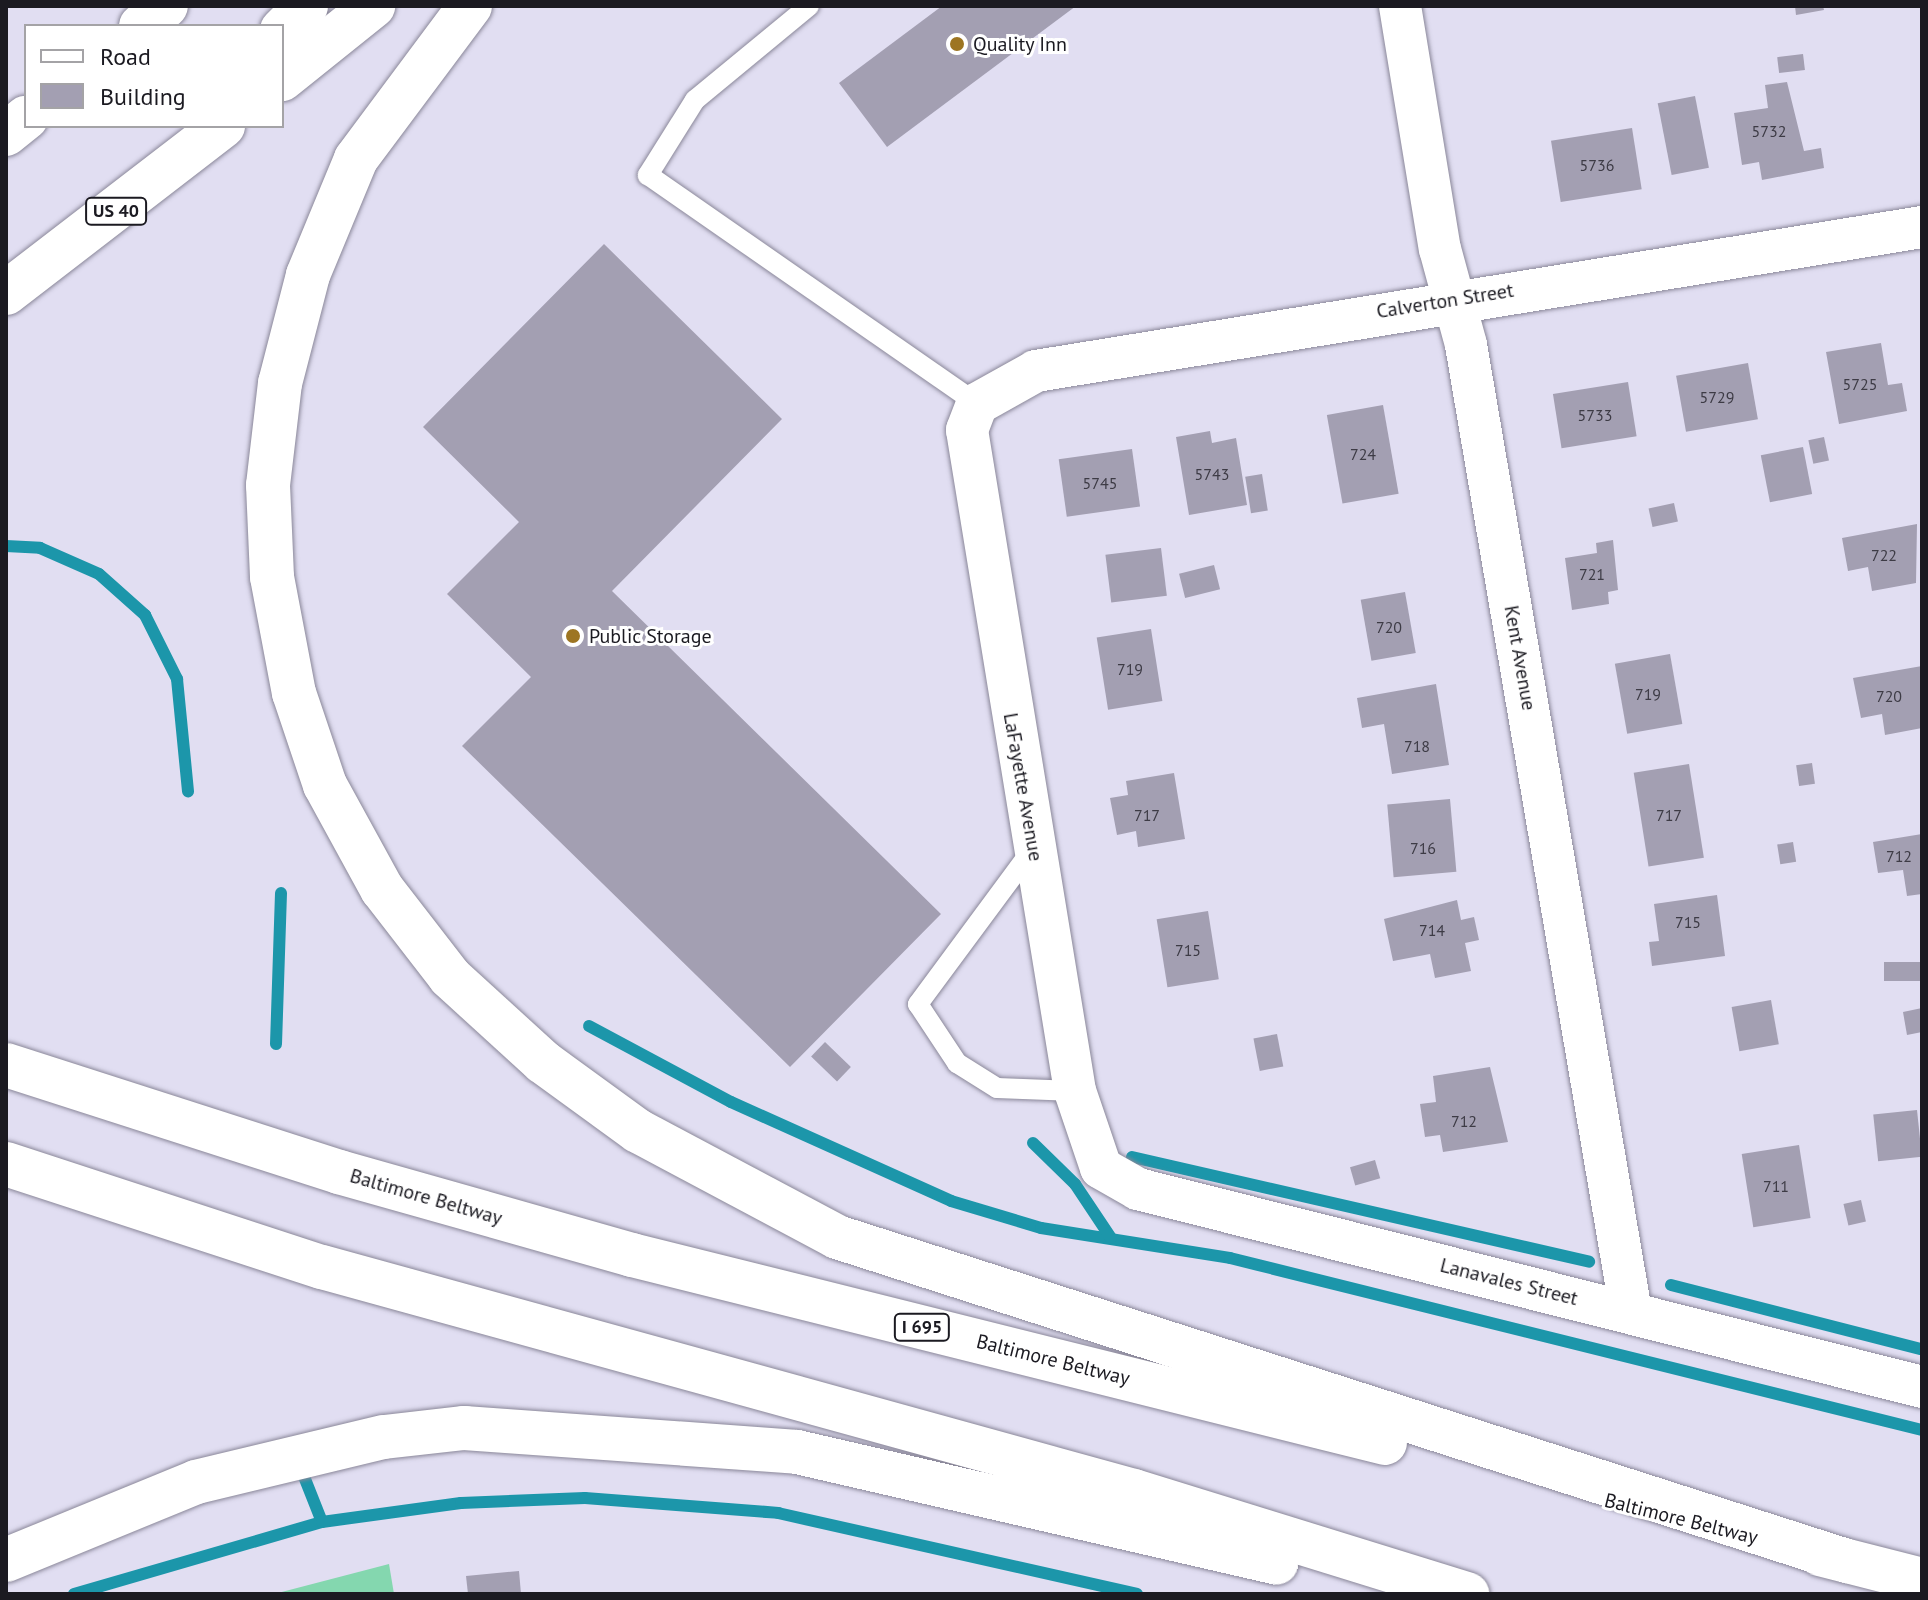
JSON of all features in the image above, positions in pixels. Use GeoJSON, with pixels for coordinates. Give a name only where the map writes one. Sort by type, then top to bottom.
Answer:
{"type":"FeatureCollection","features":[{"type":"Feature","properties":{"kind":"main road"},"geometry":{"type":"LineString","coordinates":[[144,24],[166,6]]}},
{"type":"Feature","properties":{"kind":"main road"},"geometry":{"type":"LineString","coordinates":[[284,28],[306,6]]}},
{"type":"Feature","properties":{"kind":"main road"},"geometry":{"type":"LineString","coordinates":[[284,77],[373,6]]}},
{"type":"Feature","properties":{"kind":"main road"},"geometry":{"type":"LineString","coordinates":[[470,6],[356,159],[308,275],[280,383],[268,485],[272,577],[294,693],[325,785],[382,889],[450,977],[543,1062],[638,1131],[837,1237],[1847,1561]]}},
{"type":"Feature","properties":{"kind":"main road"},"geometry":{"type":"LineString","coordinates":[[6,134],[24,120]]}},
{"type":"Feature","properties":{"kind":"main road"},"geometry":{"type":"LineString","coordinates":[[124,205],[192,128]]}},
{"type":"Feature","properties":{"kind":"main road","name":"US 40"},"geometry":{"type":"LineString","coordinates":[[6,293],[220,128]]}},
{"type":"Feature","properties":{"kind":"main road","name":"Baltimore Beltway"},"geometry":{"type":"LineString","coordinates":[[6,1065],[339,1172],[632,1255],[1922,1580]]}},
{"type":"Feature","properties":{"kind":"main road"},"geometry":{"type":"LineString","coordinates":[[6,1164],[322,1267],[1134,1491],[1467,1594]]}},
{"type":"Feature","properties":{"kind":"main road"},"geometry":{"type":"LineString","coordinates":[[6,1560],[104,1515],[293,1456],[464,1428],[553,1429],[797,1452],[1403,1594]]}},
{"type":"Feature","properties":{"kind":"street","name":"Kent Avenue"},"geometry":{"type":"LineString","coordinates":[[1400,6],[1631,1312]]}},
{"type":"Feature","properties":{"kind":"street","name":"Calverton Street"},"geometry":{"type":"LineString","coordinates":[[977,404],[1036,371],[1454,299],[1922,227]]}},
{"type":"Feature","properties":{"kind":"street","name":"LaFayette Avenue"},"geometry":{"type":"LineString","coordinates":[[977,404],[967,430],[968,471],[1075,1091],[1101,1168]]}},
{"type":"Feature","properties":{"kind":"street","name":"Lanavales Street"},"geometry":{"type":"LineString","coordinates":[[1101,1168],[1138,1189],[1922,1387]]}},
{"type":"Feature","properties":{"kind":"lane"},"geometry":{"type":"LineString","coordinates":[[809,6],[695,100],[648,175],[977,404]]}},
{"type":"Feature","properties":{"kind":"lane"},"geometry":{"type":"LineString","coordinates":[[1033,847],[918,1004],[957,1063],[997,1088],[1075,1091]]}},
{"type":"Feature","properties":{"kind":"green space"},"geometry":{"type":"Polygon","coordinates":[[[389,1564],[394,1594],[274,1594],[389,1564]]]}},
{"type":"Feature","properties":{"kind":"building","name":"Quality Inn"},"geometry":{"type":"Polygon","coordinates":[[[942,6],[1076,6],[887,147],[839,83],[942,6]]]}},
{"type":"Feature","properties":{"kind":"building"},"geometry":{"type":"Polygon","coordinates":[[[1795,6],[1823,6],[1824,10],[1796,15],[1795,6]]]}},
{"type":"Feature","properties":{"kind":"building"},"geometry":{"type":"Polygon","coordinates":[[[1803,54],[1805,70],[1779,73],[1777,57],[1803,54]]]}},
{"type":"Feature","properties":{"kind":"building"},"geometry":{"type":"Polygon","coordinates":[[[1787,82],[1804,151],[1821,148],[1824,168],[1762,180],[1759,162],[1742,165],[1734,113],[1768,108],[1765,85],[1787,82]]]}},
{"type":"Feature","properties":{"kind":"building"},"geometry":{"type":"Polygon","coordinates":[[[1695,96],[1709,168],[1672,175],[1658,103],[1695,96]]]}},
{"type":"Feature","properties":{"kind":"building"},"geometry":{"type":"Polygon","coordinates":[[[1632,128],[1642,189],[1561,202],[1551,141],[1632,128]]]}},
{"type":"Feature","properties":{"kind":"building","name":"Public Storage"},"geometry":{"type":"Polygon","coordinates":[[[604,244],[782,419],[612,591],[941,914],[790,1067],[462,746],[531,677],[447,594],[519,522],[423,427],[604,244]]]}},
{"type":"Feature","properties":{"kind":"building"},"geometry":{"type":"Polygon","coordinates":[[[1881,343],[1888,385],[1902,383],[1907,411],[1839,424],[1826,352],[1881,343]]]}},
{"type":"Feature","properties":{"kind":"building"},"geometry":{"type":"Polygon","coordinates":[[[1748,363],[1758,419],[1686,432],[1676,376],[1748,363]]]}},
{"type":"Feature","properties":{"kind":"building"},"geometry":{"type":"Polygon","coordinates":[[[1628,382],[1637,436],[1562,448],[1553,394],[1628,382]]]}},
{"type":"Feature","properties":{"kind":"building"},"geometry":{"type":"Polygon","coordinates":[[[1383,405],[1399,494],[1342,504],[1327,415],[1383,405]]]}},
{"type":"Feature","properties":{"kind":"building"},"geometry":{"type":"Polygon","coordinates":[[[1210,431],[1212,443],[1236,438],[1247,505],[1189,515],[1176,437],[1210,431]]]}},
{"type":"Feature","properties":{"kind":"building"},"geometry":{"type":"Polygon","coordinates":[[[1824,437],[1829,460],[1813,464],[1808,440],[1824,437]]]}},
{"type":"Feature","properties":{"kind":"building"},"geometry":{"type":"Polygon","coordinates":[[[1803,447],[1812,494],[1770,502],[1761,455],[1803,447]]]}},
{"type":"Feature","properties":{"kind":"building"},"geometry":{"type":"Polygon","coordinates":[[[1132,449],[1140,506],[1067,517],[1059,459],[1132,449]]]}},
{"type":"Feature","properties":{"kind":"building"},"geometry":{"type":"Polygon","coordinates":[[[1262,474],[1268,511],[1251,513],[1245,477],[1262,474]]]}},
{"type":"Feature","properties":{"kind":"building"},"geometry":{"type":"Polygon","coordinates":[[[1674,503],[1678,522],[1653,527],[1649,508],[1674,503]]]}},
{"type":"Feature","properties":{"kind":"building"},"geometry":{"type":"Polygon","coordinates":[[[1917,524],[1916,583],[1872,591],[1868,567],[1848,571],[1842,538],[1917,524]]]}},
{"type":"Feature","properties":{"kind":"building"},"geometry":{"type":"Polygon","coordinates":[[[1613,540],[1618,590],[1608,592],[1609,604],[1572,610],[1565,558],[1597,553],[1596,543],[1613,540]]]}},
{"type":"Feature","properties":{"kind":"building"},"geometry":{"type":"Polygon","coordinates":[[[1161,548],[1167,596],[1111,602],[1105,555],[1161,548]]]}},
{"type":"Feature","properties":{"kind":"building"},"geometry":{"type":"Polygon","coordinates":[[[1214,565],[1220,589],[1185,598],[1179,574],[1214,565]]]}},
{"type":"Feature","properties":{"kind":"building"},"geometry":{"type":"Polygon","coordinates":[[[1405,592],[1416,653],[1371,661],[1361,600],[1405,592]]]}},
{"type":"Feature","properties":{"kind":"building"},"geometry":{"type":"Polygon","coordinates":[[[1151,629],[1162,701],[1108,710],[1097,638],[1151,629]]]}},
{"type":"Feature","properties":{"kind":"building"},"geometry":{"type":"Polygon","coordinates":[[[1670,654],[1682,724],[1627,734],[1615,664],[1670,654]]]}},
{"type":"Feature","properties":{"kind":"building"},"geometry":{"type":"Polygon","coordinates":[[[1922,666],[1922,728],[1885,735],[1882,714],[1861,718],[1853,678],[1922,666]]]}},
{"type":"Feature","properties":{"kind":"building"},"geometry":{"type":"Polygon","coordinates":[[[1436,684],[1449,765],[1392,774],[1384,724],[1362,728],[1357,698],[1436,684]]]}},
{"type":"Feature","properties":{"kind":"building"},"geometry":{"type":"Polygon","coordinates":[[[1812,763],[1815,784],[1799,786],[1796,765],[1812,763]]]}},
{"type":"Feature","properties":{"kind":"building"},"geometry":{"type":"Polygon","coordinates":[[[1689,764],[1704,858],[1649,867],[1634,773],[1689,764]]]}},
{"type":"Feature","properties":{"kind":"building"},"geometry":{"type":"Polygon","coordinates":[[[1174,773],[1185,839],[1138,847],[1136,831],[1117,835],[1110,798],[1128,795],[1126,781],[1174,773]]]}},
{"type":"Feature","properties":{"kind":"building"},"geometry":{"type":"Polygon","coordinates":[[[1450,799],[1456,872],[1394,877],[1387,804],[1450,799]]]}},
{"type":"Feature","properties":{"kind":"building"},"geometry":{"type":"Polygon","coordinates":[[[1922,834],[1922,894],[1907,896],[1903,870],[1878,873],[1873,842],[1922,834]]]}},
{"type":"Feature","properties":{"kind":"building"},"geometry":{"type":"Polygon","coordinates":[[[1793,842],[1796,862],[1780,864],[1777,845],[1793,842]]]}},
{"type":"Feature","properties":{"kind":"building"},"geometry":{"type":"Polygon","coordinates":[[[1717,895],[1725,956],[1652,966],[1649,942],[1659,941],[1654,904],[1717,895]]]}},
{"type":"Feature","properties":{"kind":"building"},"geometry":{"type":"Polygon","coordinates":[[[1457,900],[1461,920],[1474,917],[1479,940],[1465,943],[1471,971],[1435,978],[1430,954],[1393,961],[1384,919],[1457,900]]]}},
{"type":"Feature","properties":{"kind":"building"},"geometry":{"type":"Polygon","coordinates":[[[1208,911],[1219,979],[1167,987],[1157,919],[1208,911]]]}},
{"type":"Feature","properties":{"kind":"building"},"geometry":{"type":"Polygon","coordinates":[[[1884,962],[1922,962],[1922,981],[1884,981],[1884,962]]]}},
{"type":"Feature","properties":{"kind":"building"},"geometry":{"type":"Polygon","coordinates":[[[1771,1000],[1779,1044],[1739,1051],[1732,1007],[1771,1000]]]}},
{"type":"Feature","properties":{"kind":"building"},"geometry":{"type":"Polygon","coordinates":[[[1922,1008],[1922,1032],[1907,1035],[1903,1012],[1922,1008]]]}},
{"type":"Feature","properties":{"kind":"building"},"geometry":{"type":"Polygon","coordinates":[[[1277,1034],[1283,1066],[1260,1071],[1253,1039],[1277,1034]]]}},
{"type":"Feature","properties":{"kind":"building"},"geometry":{"type":"Polygon","coordinates":[[[825,1042],[851,1067],[837,1081],[811,1056],[825,1042]]]}},
{"type":"Feature","properties":{"kind":"building"},"geometry":{"type":"Polygon","coordinates":[[[1490,1067],[1508,1142],[1443,1152],[1440,1135],[1425,1137],[1420,1104],[1436,1102],[1433,1076],[1490,1067]]]}},
{"type":"Feature","properties":{"kind":"building"},"geometry":{"type":"Polygon","coordinates":[[[1917,1110],[1922,1157],[1878,1161],[1873,1115],[1917,1110]]]}},
{"type":"Feature","properties":{"kind":"building"},"geometry":{"type":"Polygon","coordinates":[[[1799,1145],[1811,1218],[1753,1227],[1742,1154],[1799,1145]]]}},
{"type":"Feature","properties":{"kind":"building"},"geometry":{"type":"Polygon","coordinates":[[[1375,1160],[1380,1178],[1355,1185],[1350,1167],[1375,1160]]]}},
{"type":"Feature","properties":{"kind":"building"},"geometry":{"type":"Polygon","coordinates":[[[1861,1200],[1866,1221],[1848,1225],[1843,1204],[1861,1200]]]}},
{"type":"Feature","properties":{"kind":"building"},"geometry":{"type":"Polygon","coordinates":[[[519,1571],[521,1594],[468,1594],[466,1576],[519,1571]]]}},
{"type":"Feature","properties":{"kind":"waterway"},"geometry":{"type":"LineString","coordinates":[[6,546],[40,548],[99,574],[145,615],[177,679],[188,791]]}},
{"type":"Feature","properties":{"kind":"waterway"},"geometry":{"type":"LineString","coordinates":[[276,1044],[281,893]]}},
{"type":"Feature","properties":{"kind":"waterway"},"geometry":{"type":"LineString","coordinates":[[589,1026],[731,1102],[951,1201],[1041,1228],[1230,1258],[1922,1430]]}},
{"type":"Feature","properties":{"kind":"waterway"},"geometry":{"type":"LineString","coordinates":[[1033,1143],[1075,1184],[1111,1238]]}},
{"type":"Feature","properties":{"kind":"waterway"},"geometry":{"type":"LineString","coordinates":[[1132,1157],[1589,1262]]}},
{"type":"Feature","properties":{"kind":"waterway"},"geometry":{"type":"LineString","coordinates":[[1671,1285],[1920,1349]]}},
{"type":"Feature","properties":{"kind":"waterway"},"geometry":{"type":"LineString","coordinates":[[305,1479],[322,1522]]}},
{"type":"Feature","properties":{"kind":"waterway"},"geometry":{"type":"LineString","coordinates":[[74,1594],[322,1522],[461,1503],[585,1498],[778,1513],[1137,1594]]}},
{"type":"Feature","properties":{"kind":"place","name":"Quality Inn"},"geometry":{"type":"Point","coordinates":[957,44]}},
{"type":"Feature","properties":{"kind":"place","name":"Public Storage"},"geometry":{"type":"Point","coordinates":[573,636]}}]}
